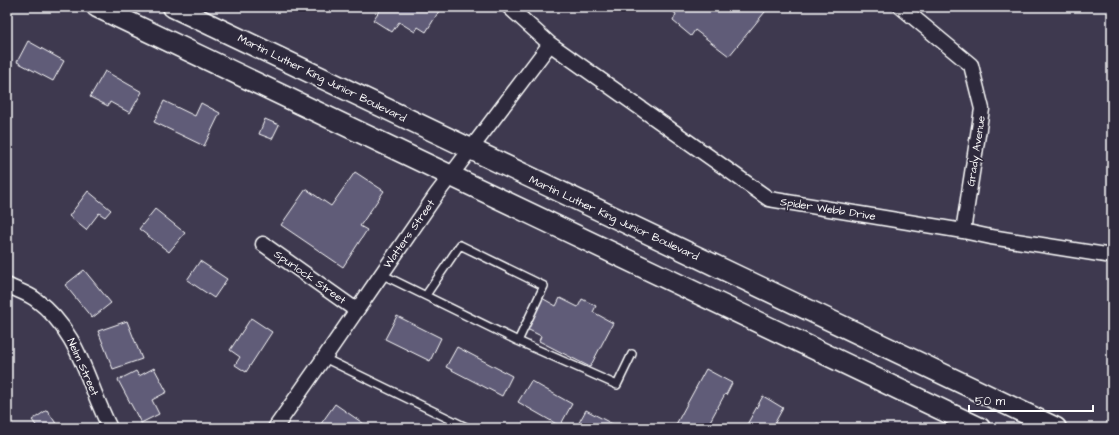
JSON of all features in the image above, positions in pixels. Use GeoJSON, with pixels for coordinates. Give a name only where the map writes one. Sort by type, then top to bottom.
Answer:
{"type":"FeatureCollection","features":[{"type":"Feature","properties":{"kind":"main road"},"geometry":{"type":"LineString","coordinates":[[97,7],[123,13],[450,175],[980,428]]}},
{"type":"Feature","properties":{"kind":"main road","name":"Martin Luther King Junior Boulevard"},"geometry":{"type":"LineString","coordinates":[[173,7],[1056,428]]}},
{"type":"Feature","properties":{"kind":"street","name":"Spider Webb Drive"},"geometry":{"type":"LineString","coordinates":[[509,7],[550,44],[769,199],[1112,256]]}},
{"type":"Feature","properties":{"kind":"street","name":"Grady Avenue"},"geometry":{"type":"LineString","coordinates":[[902,7],[971,65],[982,109],[964,231]]}},
{"type":"Feature","properties":{"kind":"street","name":"Watters Street"},"geometry":{"type":"LineString","coordinates":[[275,428],[450,175],[471,150],[550,44]]}},
{"type":"Feature","properties":{"kind":"street","name":"Spurlock Street"},"geometry":{"type":"LineString","coordinates":[[263,244],[356,310]]}},
{"type":"Feature","properties":{"kind":"street","name":"Nelm Street"},"geometry":{"type":"LineString","coordinates":[[7,285],[33,298],[50,312],[67,332],[78,353],[110,428]]}},
{"type":"Feature","properties":{"kind":"lane"},"geometry":{"type":"LineString","coordinates":[[426,295],[460,245],[544,286],[518,340]]}},
{"type":"Feature","properties":{"kind":"lane"},"geometry":{"type":"LineString","coordinates":[[381,274],[518,340],[617,385],[632,354]]}},
{"type":"Feature","properties":{"kind":"lane"},"geometry":{"type":"LineString","coordinates":[[324,358],[468,428]]}},
{"type":"Feature","properties":{"kind":"building"},"geometry":{"type":"Polygon","coordinates":[[[382,7],[441,8],[426,32],[418,27],[415,32],[399,22],[392,32],[373,20],[382,7]]]}},
{"type":"Feature","properties":{"kind":"building"},"geometry":{"type":"Polygon","coordinates":[[[667,7],[769,7],[729,56],[695,30],[691,36],[673,21],[676,14],[667,7]]]}},
{"type":"Feature","properties":{"kind":"building"},"geometry":{"type":"Polygon","coordinates":[[[28,41],[64,61],[53,81],[17,62],[28,41]]]}},
{"type":"Feature","properties":{"kind":"building"},"geometry":{"type":"Polygon","coordinates":[[[105,71],[142,92],[130,113],[110,102],[108,106],[90,97],[105,71]]]}},
{"type":"Feature","properties":{"kind":"building"},"geometry":{"type":"Polygon","coordinates":[[[164,101],[195,116],[201,103],[220,113],[204,146],[154,122],[164,101]]]}},
{"type":"Feature","properties":{"kind":"building"},"geometry":{"type":"Polygon","coordinates":[[[265,119],[279,125],[272,139],[259,134],[265,119]]]}},
{"type":"Feature","properties":{"kind":"building"},"geometry":{"type":"Polygon","coordinates":[[[355,172],[384,191],[360,226],[367,230],[343,267],[281,225],[306,189],[331,206],[355,172]]]}},
{"type":"Feature","properties":{"kind":"building"},"geometry":{"type":"Polygon","coordinates":[[[88,191],[111,210],[105,217],[99,213],[86,230],[69,216],[88,191]]]}},
{"type":"Feature","properties":{"kind":"building"},"geometry":{"type":"Polygon","coordinates":[[[155,209],[185,233],[169,252],[139,229],[155,209]]]}},
{"type":"Feature","properties":{"kind":"building"},"geometry":{"type":"Polygon","coordinates":[[[200,261],[227,279],[214,298],[187,280],[200,261]]]}},
{"type":"Feature","properties":{"kind":"building"},"geometry":{"type":"Polygon","coordinates":[[[84,270],[111,303],[92,318],[65,285],[84,270]]]}},
{"type":"Feature","properties":{"kind":"building"},"geometry":{"type":"Polygon","coordinates":[[[542,298],[556,306],[560,298],[578,307],[582,299],[596,306],[593,312],[613,323],[590,367],[539,341],[541,336],[527,329],[542,298]]]}},
{"type":"Feature","properties":{"kind":"building"},"geometry":{"type":"Polygon","coordinates":[[[397,316],[441,338],[430,361],[385,339],[397,316]]]}},
{"type":"Feature","properties":{"kind":"building"},"geometry":{"type":"Polygon","coordinates":[[[251,318],[272,332],[246,372],[235,365],[240,357],[230,350],[251,318]]]}},
{"type":"Feature","properties":{"kind":"building"},"geometry":{"type":"Polygon","coordinates":[[[127,321],[142,359],[113,369],[98,331],[127,321]]]}},
{"type":"Feature","properties":{"kind":"building"},"geometry":{"type":"Polygon","coordinates":[[[457,347],[512,376],[502,396],[446,367],[457,347]]]}},
{"type":"Feature","properties":{"kind":"building"},"geometry":{"type":"Polygon","coordinates":[[[154,368],[167,392],[152,400],[159,414],[141,423],[118,380],[136,371],[139,376],[154,368]]]}},
{"type":"Feature","properties":{"kind":"building"},"geometry":{"type":"Polygon","coordinates":[[[706,369],[732,383],[726,395],[725,394],[708,425],[704,423],[701,428],[674,428],[706,369]]]}},
{"type":"Feature","properties":{"kind":"building"},"geometry":{"type":"Polygon","coordinates":[[[531,381],[572,404],[560,426],[518,402],[531,381]]]}},
{"type":"Feature","properties":{"kind":"building"},"geometry":{"type":"Polygon","coordinates":[[[763,396],[783,408],[772,428],[745,428],[763,396]]]}},
{"type":"Feature","properties":{"kind":"building"},"geometry":{"type":"Polygon","coordinates":[[[335,404],[370,428],[318,428],[335,404]]]}},
{"type":"Feature","properties":{"kind":"building"},"geometry":{"type":"Polygon","coordinates":[[[47,410],[59,428],[38,428],[32,420],[47,410]]]}},
{"type":"Feature","properties":{"kind":"building"},"geometry":{"type":"Polygon","coordinates":[[[586,410],[620,428],[576,428],[586,410]]]}},
{"type":"Feature","properties":{"kind":"building"},"geometry":{"type":"Polygon","coordinates":[[[817,423],[826,428],[815,428],[817,423]]]}}]}
